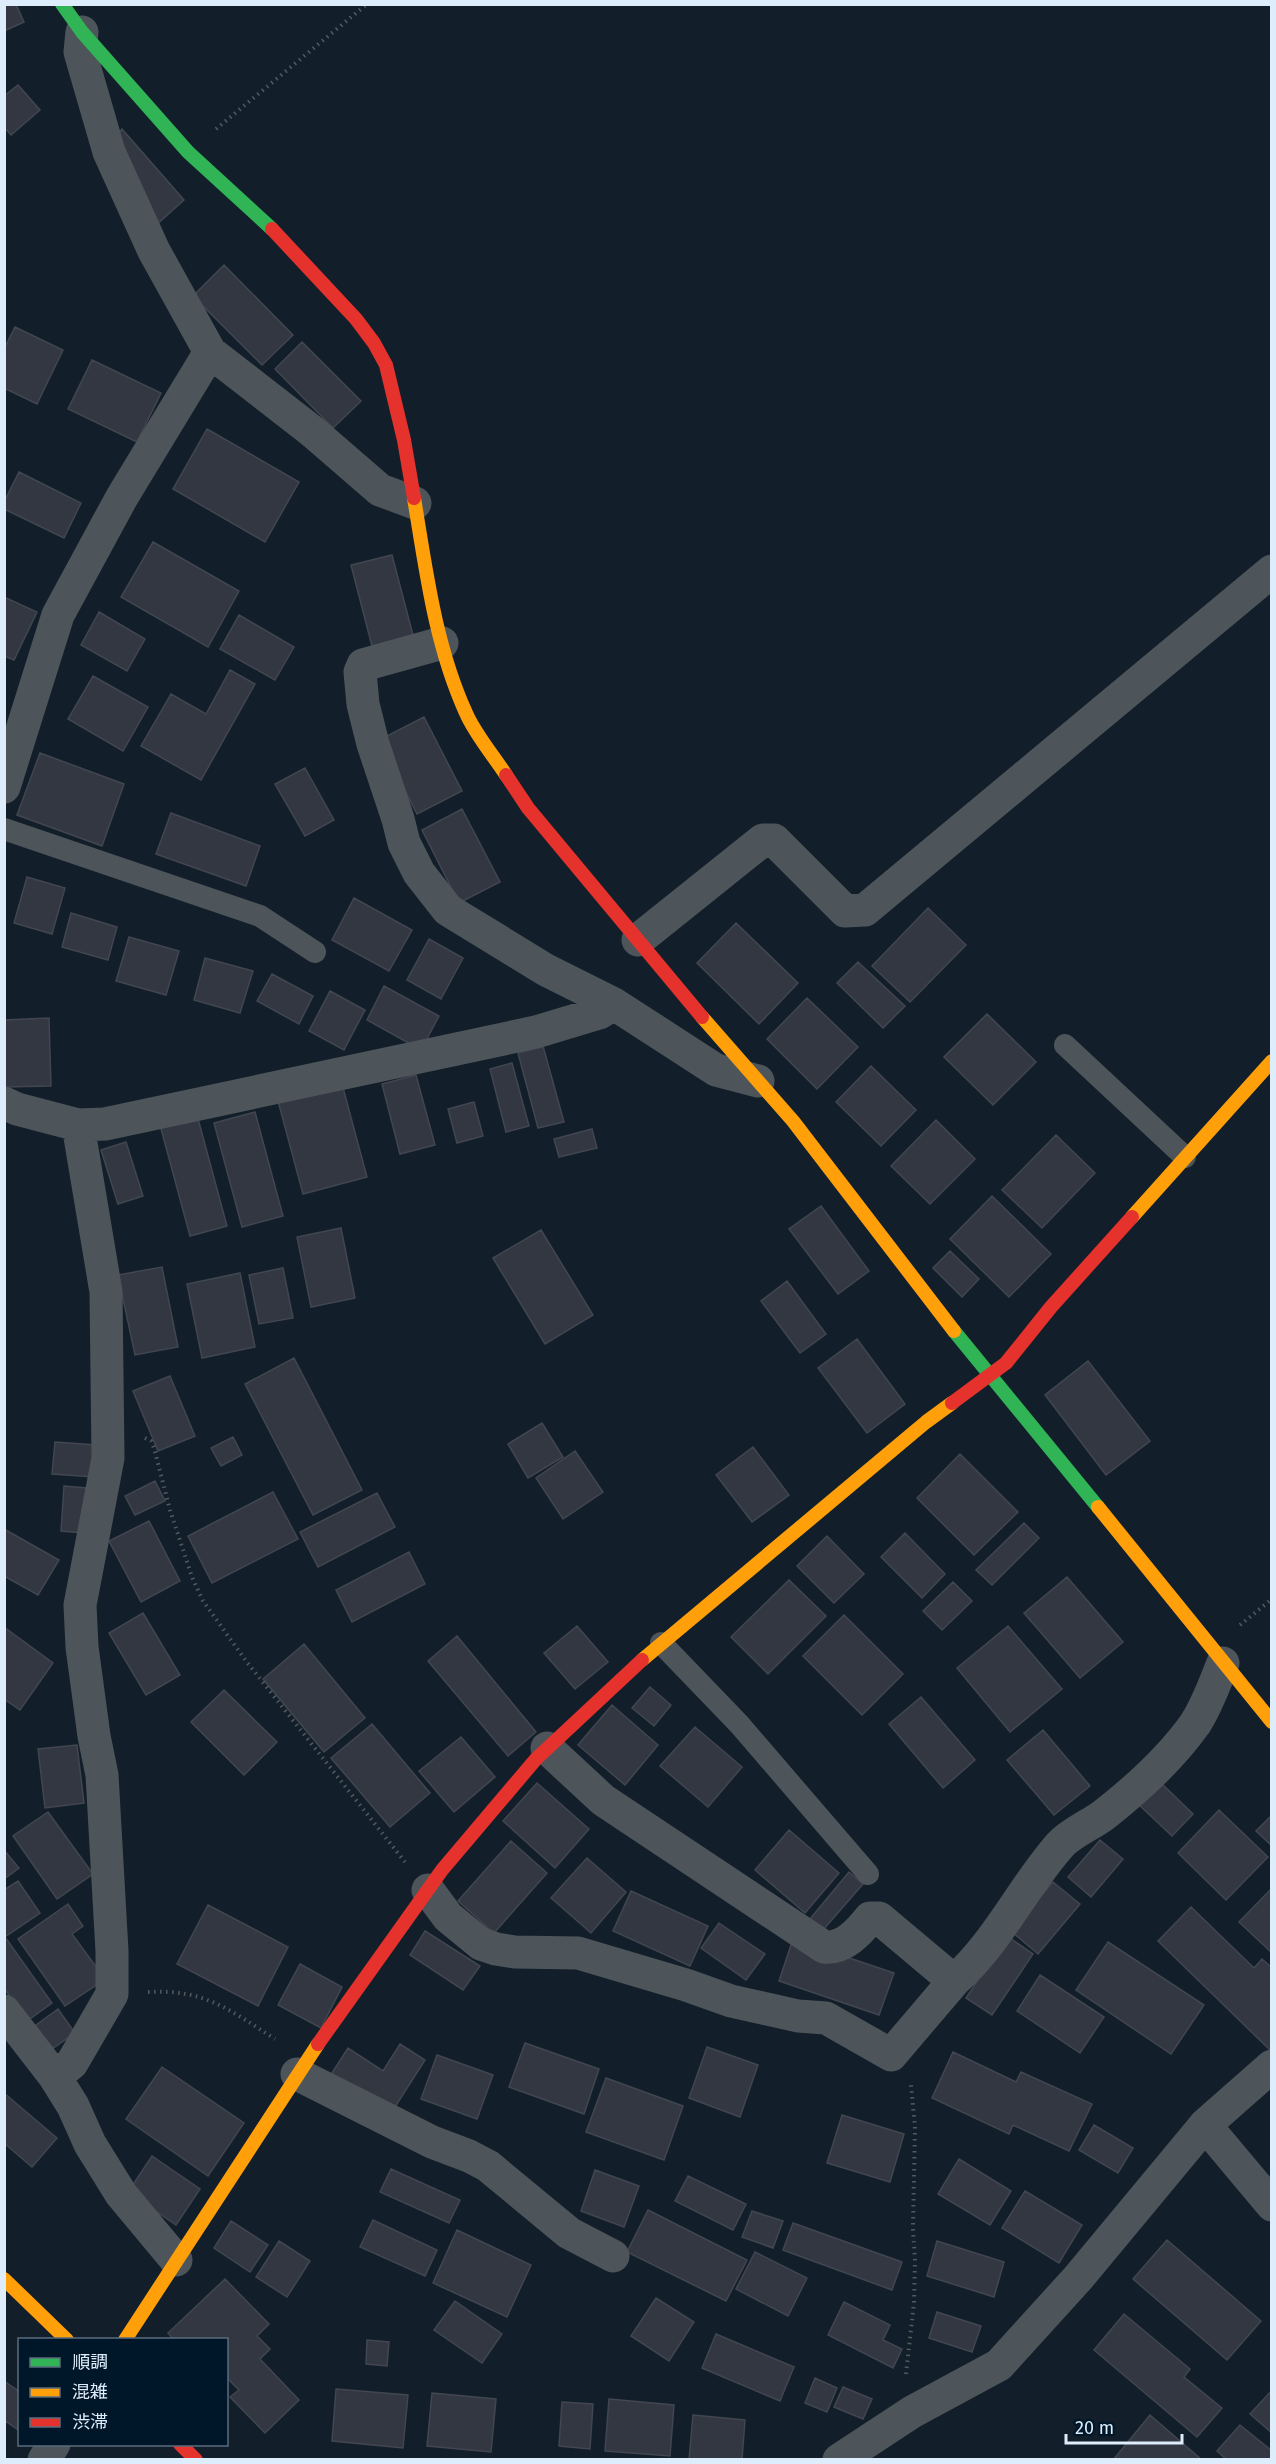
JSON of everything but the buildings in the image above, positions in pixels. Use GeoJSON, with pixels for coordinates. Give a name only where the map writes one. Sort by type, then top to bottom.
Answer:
{"type":"FeatureCollection","features":[{"type":"Feature","properties":{"kind":"street"},"geometry":{"type":"LineString","coordinates":[[62,4],[82,32],[188,152],[282,238],[356,319],[374,343],[386,365],[404,440],[433,612],[442,643],[466,714],[528,808],[793,1121],[988,1376],[1050,1448],[1272,1722]]}},
{"type":"Feature","properties":{"kind":"street"},"geometry":{"type":"LineString","coordinates":[[82,32],[80,52],[109,152],[154,251],[210,352],[314,432],[380,490],[415,503]]}},
{"type":"Feature","properties":{"kind":"street"},"geometry":{"type":"LineString","coordinates":[[4,787],[58,615],[122,497],[210,352]]}},
{"type":"Feature","properties":{"kind":"street"},"geometry":{"type":"LineString","coordinates":[[638,940],[763,840],[774,840],[845,911],[865,910],[1272,571]]}},
{"type":"Feature","properties":{"kind":"street"},"geometry":{"type":"LineString","coordinates":[[442,643],[363,665],[360,672],[363,704],[373,744],[404,843],[419,873],[448,910],[546,970],[614,1004],[716,1070],[758,1081]]}},
{"type":"Feature","properties":{"kind":"street"},"geometry":{"type":"LineString","coordinates":[[4,1103],[17,1110],[78,1125],[105,1124],[536,1032],[598,1012],[614,1004]]}},
{"type":"Feature","properties":{"kind":"street"},"geometry":{"type":"LineString","coordinates":[[126,2338],[302,2067],[428,1890],[449,1862],[548,1748],[661,1643],[926,1422],[1006,1364],[1051,1307],[1272,1061]]}},
{"type":"Feature","properties":{"kind":"street"},"geometry":{"type":"LineString","coordinates":[[55,2077],[72,2063],[112,1994],[112,1951],[102,1775],[94,1736],[82,1647],[80,1605],[108,1458],[106,1292],[78,1125]]}},
{"type":"Feature","properties":{"kind":"street"},"geometry":{"type":"LineString","coordinates":[[428,1890],[448,1917],[481,1944],[515,1952],[578,1953],[731,2001],[798,2016],[826,2018],[891,2055],[1006,1922],[1040,1869],[1062,1842],[1099,1820],[1138,1787],[1172,1752],[1195,1724],[1214,1687],[1223,1663]]}},
{"type":"Feature","properties":{"kind":"street"},"geometry":{"type":"LineString","coordinates":[[548,1748],[603,1800],[824,1947],[831,1947],[857,1935],[870,1918],[879,1917],[954,1981]]}},
{"type":"Feature","properties":{"kind":"street"},"geometry":{"type":"LineString","coordinates":[[4,2011],[16,2047],[55,2077],[73,2106],[90,2144],[121,2194],[176,2260]]}},
{"type":"Feature","properties":{"kind":"street"},"geometry":{"type":"LineString","coordinates":[[838,2460],[912,2412],[999,2365],[1078,2278],[1205,2125],[1272,2066]]}},
{"type":"Feature","properties":{"kind":"street"},"geometry":{"type":"LineString","coordinates":[[302,2067],[432,2142],[488,2166],[568,2233],[613,2256]]}},
{"type":"Feature","properties":{"kind":"street"},"geometry":{"type":"LineString","coordinates":[[1205,2125],[1272,2205]]}},
{"type":"Feature","properties":{"kind":"street"},"geometry":{"type":"LineString","coordinates":[[4,2279],[65,2338]]}},
{"type":"Feature","properties":{"kind":"street"},"geometry":{"type":"LineString","coordinates":[[44,2460],[53,2446]]}},
{"type":"Feature","properties":{"kind":"street"},"geometry":{"type":"LineString","coordinates":[[181,2446],[196,2460]]}},
{"type":"Feature","properties":{"kind":"lane"},"geometry":{"type":"LineString","coordinates":[[4,829],[260,916],[315,952]]}},
{"type":"Feature","properties":{"kind":"lane"},"geometry":{"type":"LineString","coordinates":[[1065,1045],[1185,1158]]}},
{"type":"Feature","properties":{"kind":"lane"},"geometry":{"type":"LineString","coordinates":[[661,1643],[738,1724],[868,1874]]}},
{"type":"Feature","properties":{"kind":"path"},"geometry":{"type":"LineString","coordinates":[[188,152],[367,4]]}},
{"type":"Feature","properties":{"kind":"path"},"geometry":{"type":"LineString","coordinates":[[109,1431],[138,1434],[151,1441],[192,1577],[203,1600],[246,1661],[428,1890]]}},
{"type":"Feature","properties":{"kind":"path"},"geometry":{"type":"LineString","coordinates":[[112,1994],[172,1991],[197,1995],[224,2006],[302,2067]]}},
{"type":"Feature","properties":{"kind":"path"},"geometry":{"type":"LineString","coordinates":[[891,2055],[910,2077],[914,2108],[914,2303],[903,2402],[912,2412]]}},
{"type":"Feature","properties":{"kind":"traffic: fast"},"geometry":{"type":"LineString","coordinates":[[62,4],[82,32],[188,152],[272,229]]}},
{"type":"Feature","properties":{"kind":"traffic: fast"},"geometry":{"type":"LineString","coordinates":[[954,1331],[1098,1507]]}},
{"type":"Feature","properties":{"kind":"traffic: slow"},"geometry":{"type":"LineString","coordinates":[[414,498],[433,607],[446,661],[470,721],[506,775]]}},
{"type":"Feature","properties":{"kind":"traffic: slow"},"geometry":{"type":"LineString","coordinates":[[702,1017],[793,1121],[954,1331]]}},
{"type":"Feature","properties":{"kind":"traffic: slow"},"geometry":{"type":"LineString","coordinates":[[1132,1217],[1272,1061]]}},
{"type":"Feature","properties":{"kind":"traffic: slow"},"geometry":{"type":"LineString","coordinates":[[642,1660],[926,1422],[952,1403]]}},
{"type":"Feature","properties":{"kind":"traffic: slow"},"geometry":{"type":"LineString","coordinates":[[1098,1507],[1272,1722]]}},
{"type":"Feature","properties":{"kind":"traffic: slow"},"geometry":{"type":"LineString","coordinates":[[126,2338],[318,2044]]}},
{"type":"Feature","properties":{"kind":"traffic: slow"},"geometry":{"type":"LineString","coordinates":[[4,2279],[65,2338]]}},
{"type":"Feature","properties":{"kind":"traffic: jam"},"geometry":{"type":"LineString","coordinates":[[272,229],[356,319],[374,343],[386,365],[404,440],[414,498]]}},
{"type":"Feature","properties":{"kind":"traffic: jam"},"geometry":{"type":"LineString","coordinates":[[506,775],[528,808],[702,1017]]}},
{"type":"Feature","properties":{"kind":"traffic: jam"},"geometry":{"type":"LineString","coordinates":[[952,1403],[1006,1363],[1051,1307],[1132,1217]]}},
{"type":"Feature","properties":{"kind":"traffic: jam"},"geometry":{"type":"LineString","coordinates":[[318,2044],[442,1870],[536,1759],[642,1660]]}},
{"type":"Feature","properties":{"kind":"traffic: jam"},"geometry":{"type":"LineString","coordinates":[[182,2446],[196,2460]]}}]}
